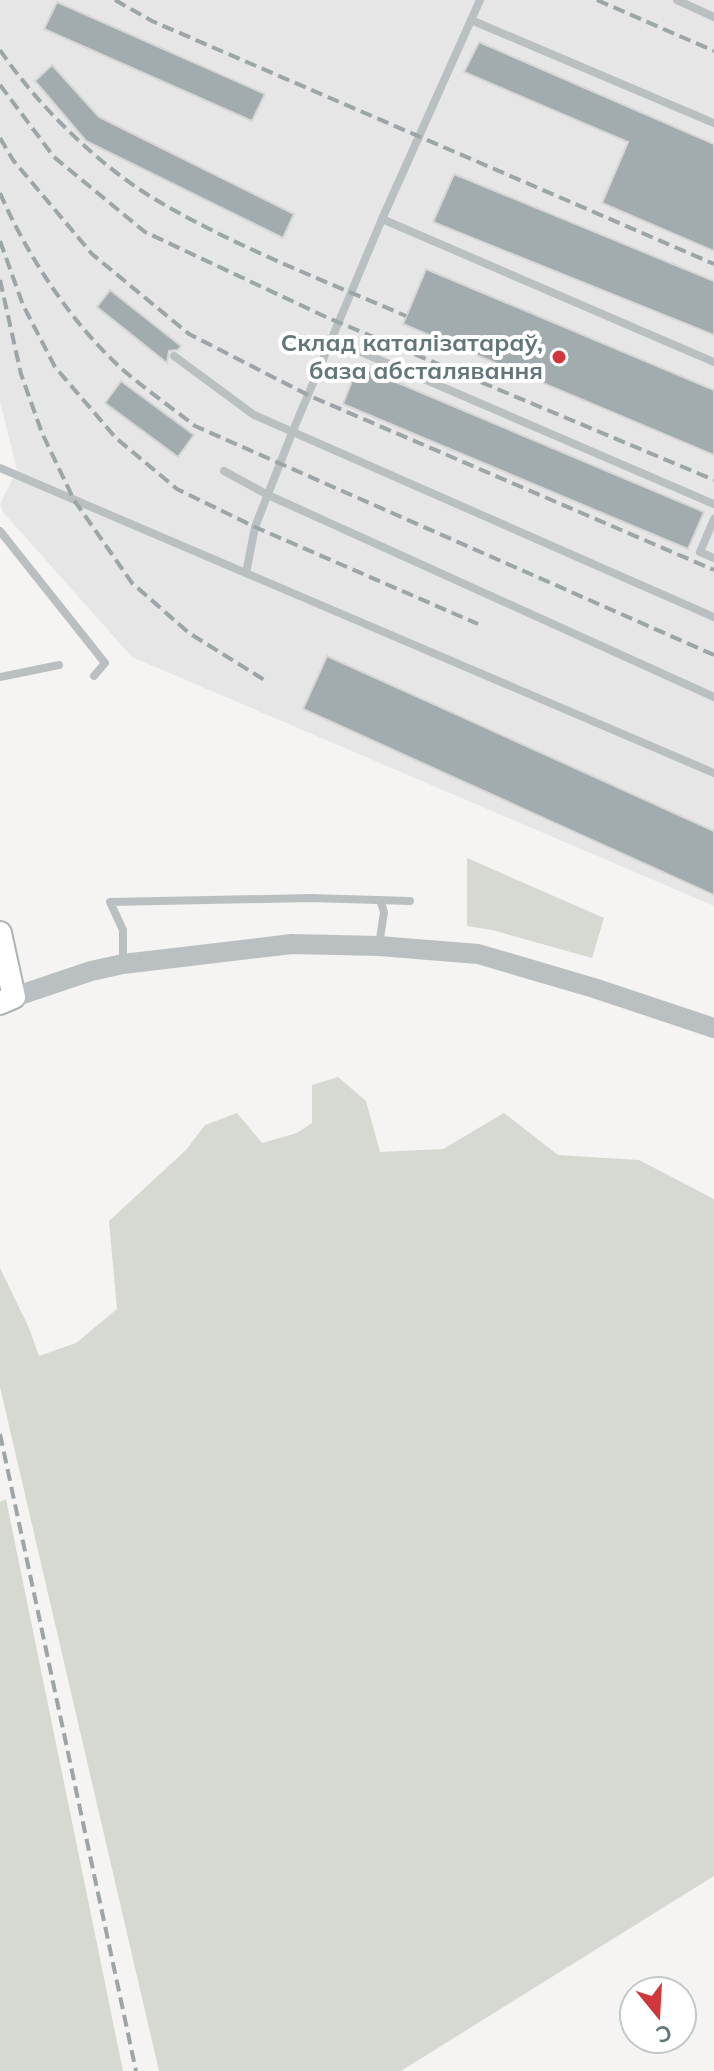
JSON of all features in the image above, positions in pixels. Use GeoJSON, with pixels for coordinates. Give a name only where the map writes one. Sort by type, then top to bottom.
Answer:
{"type":"FeatureCollection","features":[{"type":"Feature","properties":{"kind":"main road"},"geometry":{"type":"LineString","coordinates":[[0,933],[7,1000]]}},
{"type":"Feature","properties":{"kind":"street"},"geometry":{"type":"LineString","coordinates":[[7,1000],[91,971],[123,964],[292,944],[379,946],[478,954],[714,1028]]}},
{"type":"Feature","properties":{"kind":"lane"},"geometry":{"type":"LineString","coordinates":[[246,573],[255,527],[292,433],[382,219],[480,0]]}},
{"type":"Feature","properties":{"kind":"lane"},"geometry":{"type":"LineString","coordinates":[[677,0],[714,17]]}},
{"type":"Feature","properties":{"kind":"lane"},"geometry":{"type":"LineString","coordinates":[[471,20],[714,123]]}},
{"type":"Feature","properties":{"kind":"lane"},"geometry":{"type":"LineString","coordinates":[[382,219],[714,362]]}},
{"type":"Feature","properties":{"kind":"lane"},"geometry":{"type":"LineString","coordinates":[[333,340],[714,504]]}},
{"type":"Feature","properties":{"kind":"lane"},"geometry":{"type":"LineString","coordinates":[[174,356],[254,415],[714,617]]}},
{"type":"Feature","properties":{"kind":"lane"},"geometry":{"type":"LineString","coordinates":[[0,468],[714,773]]}},
{"type":"Feature","properties":{"kind":"lane"},"geometry":{"type":"LineString","coordinates":[[224,471],[268,495],[714,697]]}},
{"type":"Feature","properties":{"kind":"lane"},"geometry":{"type":"LineString","coordinates":[[714,519],[700,552],[714,558]]}},
{"type":"Feature","properties":{"kind":"lane"},"geometry":{"type":"LineString","coordinates":[[0,531],[105,663],[94,676]]}},
{"type":"Feature","properties":{"kind":"lane"},"geometry":{"type":"LineString","coordinates":[[0,677],[59,665]]}},
{"type":"Feature","properties":{"kind":"lane"},"geometry":{"type":"LineString","coordinates":[[123,964],[123,930],[110,902],[297,898],[410,901]]}},
{"type":"Feature","properties":{"kind":"lane"},"geometry":{"type":"LineString","coordinates":[[379,946],[384,912],[380,900]]}},
{"type":"Feature","properties":{"kind":"shaded area"},"geometry":{"type":"Polygon","coordinates":[[[0,0],[714,0],[714,906],[132,657],[3,512],[0,504],[17,470],[0,401],[0,0]]]}},
{"type":"Feature","properties":{"kind":"shaded area"},"geometry":{"type":"Polygon","coordinates":[[[467,858],[604,918],[592,958],[467,926],[467,858]]]}},
{"type":"Feature","properties":{"kind":"shaded area"},"geometry":{"type":"Polygon","coordinates":[[[338,1077],[366,1101],[380,1152],[443,1149],[504,1113],[558,1155],[639,1160],[714,1199],[714,1876],[401,2071],[159,2071],[0,1387],[0,1268],[39,1356],[76,1343],[117,1309],[109,1221],[186,1150],[205,1125],[237,1113],[262,1143],[297,1133],[312,1123],[312,1085],[338,1077]]]}},
{"type":"Feature","properties":{"kind":"shaded area"},"geometry":{"type":"Polygon","coordinates":[[[6,1499],[123,2071],[0,2071],[0,1502],[6,1499]]]}},
{"type":"Feature","properties":{"kind":"building"},"geometry":{"type":"Polygon","coordinates":[[[57,2],[265,94],[252,121],[44,29],[57,2]]]}},
{"type":"Feature","properties":{"kind":"building"},"geometry":{"type":"Polygon","coordinates":[[[479,42],[714,144],[714,251],[602,203],[628,142],[464,72],[479,42]]]}},
{"type":"Feature","properties":{"kind":"building"},"geometry":{"type":"Polygon","coordinates":[[[52,65],[99,117],[294,214],[283,238],[86,141],[35,81],[52,65]]]}},
{"type":"Feature","properties":{"kind":"building"},"geometry":{"type":"Polygon","coordinates":[[[454,174],[714,281],[714,335],[433,222],[454,174]]]}},
{"type":"Feature","properties":{"kind":"building","name":"Склад каталізатараў, база абсталявання"},"geometry":{"type":"Polygon","coordinates":[[[426,269],[714,390],[714,455],[403,324],[426,269]]]}},
{"type":"Feature","properties":{"kind":"building"},"geometry":{"type":"Polygon","coordinates":[[[110,290],[181,346],[178,350],[169,351],[167,363],[97,307],[110,290]]]}},
{"type":"Feature","properties":{"kind":"building"},"geometry":{"type":"Polygon","coordinates":[[[358,366],[704,512],[688,549],[343,404],[358,366]]]}},
{"type":"Feature","properties":{"kind":"building"},"geometry":{"type":"Polygon","coordinates":[[[121,381],[194,435],[178,457],[105,403],[121,381]]]}},
{"type":"Feature","properties":{"kind":"building"},"geometry":{"type":"Polygon","coordinates":[[[327,656],[714,831],[714,895],[303,709],[327,656]]]}},
{"type":"Feature","properties":{"kind":"railway"},"geometry":{"type":"LineString","coordinates":[[115,0],[152,21],[714,264]]}},
{"type":"Feature","properties":{"kind":"railway"},"geometry":{"type":"LineString","coordinates":[[597,0],[714,51]]}},
{"type":"Feature","properties":{"kind":"railway"},"geometry":{"type":"LineString","coordinates":[[0,50],[51,113],[92,153],[136,187],[188,218],[249,248],[406,316]]}},
{"type":"Feature","properties":{"kind":"railway"},"geometry":{"type":"LineString","coordinates":[[0,85],[54,157],[145,232],[326,317],[714,480]]}},
{"type":"Feature","properties":{"kind":"railway"},"geometry":{"type":"LineString","coordinates":[[0,138],[13,160],[92,254],[189,334],[310,396],[714,570]]}},
{"type":"Feature","properties":{"kind":"railway"},"geometry":{"type":"LineString","coordinates":[[0,193],[23,240],[68,310],[122,369],[195,426],[714,655]]}},
{"type":"Feature","properties":{"kind":"railway"},"geometry":{"type":"LineString","coordinates":[[0,241],[23,305],[55,367],[116,438],[177,489],[255,527],[478,624]]}},
{"type":"Feature","properties":{"kind":"railway"},"geometry":{"type":"LineString","coordinates":[[0,280],[21,374],[42,433],[74,500],[132,583],[189,633],[266,681]]}},
{"type":"Feature","properties":{"kind":"railway"},"geometry":{"type":"LineString","coordinates":[[0,1434],[136,2071]]}},
{"type":"Feature","properties":{"kind":"place","name":"Склад каталізатараў, база абсталявання"},"geometry":{"type":"Point","coordinates":[559,357]}}]}
